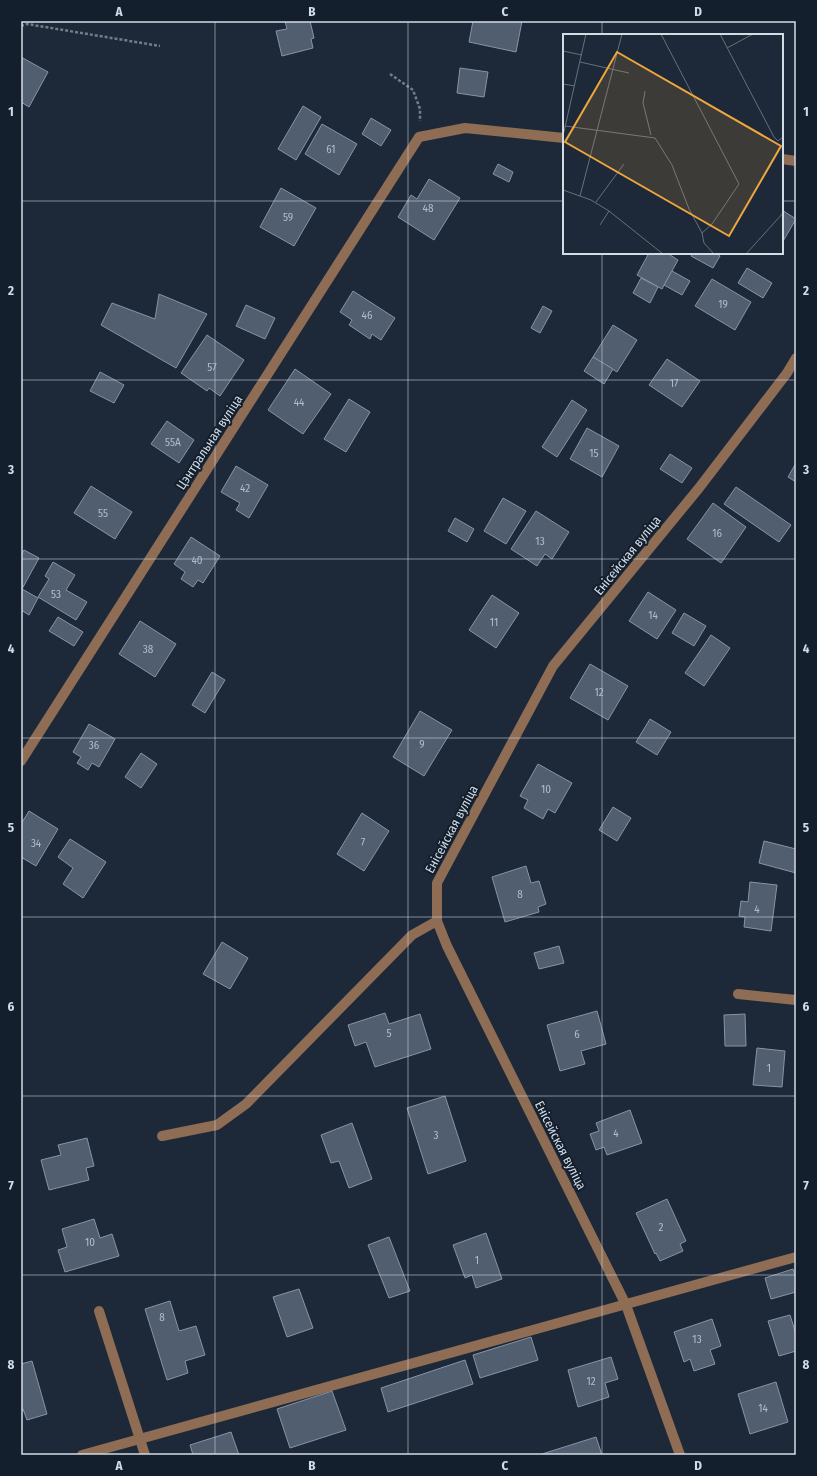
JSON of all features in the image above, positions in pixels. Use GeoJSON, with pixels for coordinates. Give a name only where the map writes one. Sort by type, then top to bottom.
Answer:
{"type":"FeatureCollection","features":[{"type":"Feature","properties":{"kind":"street"},"geometry":{"type":"LineString","coordinates":[[419,137],[465,128],[563,138]]}},
{"type":"Feature","properties":{"kind":"street","name":"Цэнтральная вуліца"},"geometry":{"type":"LineString","coordinates":[[21,761],[419,137]]}},
{"type":"Feature","properties":{"kind":"street"},"geometry":{"type":"LineString","coordinates":[[783,159],[796,161]]}},
{"type":"Feature","properties":{"kind":"street","name":"Енісейская вуліца"},"geometry":{"type":"LineString","coordinates":[[680,1455],[626,1305],[447,946],[437,920],[437,883],[553,666],[698,488],[787,372],[796,358]]}},
{"type":"Feature","properties":{"kind":"street"},"geometry":{"type":"LineString","coordinates":[[162,1136],[217,1125],[246,1104],[412,936],[437,920]]}},
{"type":"Feature","properties":{"kind":"street"},"geometry":{"type":"LineString","coordinates":[[738,994],[796,1000]]}},
{"type":"Feature","properties":{"kind":"street"},"geometry":{"type":"LineString","coordinates":[[82,1455],[796,1257]]}},
{"type":"Feature","properties":{"kind":"street"},"geometry":{"type":"LineString","coordinates":[[99,1311],[145,1455]]}},
{"type":"Feature","properties":{"kind":"path"},"geometry":{"type":"LineString","coordinates":[[21,26],[27,24],[160,46]]}},
{"type":"Feature","properties":{"kind":"path"},"geometry":{"type":"LineString","coordinates":[[390,74],[414,90],[420,109],[419,137]]}},
{"type":"Feature","properties":{"kind":"building"},"geometry":{"type":"Polygon","coordinates":[[[285,21],[310,21],[314,38],[311,39],[313,48],[282,56],[276,31],[287,29],[285,21]]]}},
{"type":"Feature","properties":{"kind":"building"},"geometry":{"type":"Polygon","coordinates":[[[473,21],[522,21],[516,52],[469,42],[473,21]]]}},
{"type":"Feature","properties":{"kind":"building"},"geometry":{"type":"Polygon","coordinates":[[[21,57],[48,72],[29,107],[21,102],[21,57]]]}},
{"type":"Feature","properties":{"kind":"building"},"geometry":{"type":"Polygon","coordinates":[[[460,68],[488,72],[484,97],[457,93],[460,68]]]}},
{"type":"Feature","properties":{"kind":"building"},"geometry":{"type":"Polygon","coordinates":[[[303,106],[321,117],[296,160],[278,149],[303,106]]]}},
{"type":"Feature","properties":{"kind":"building"},"geometry":{"type":"Polygon","coordinates":[[[371,118],[391,130],[381,146],[362,134],[371,118]]]}},
{"type":"Feature","properties":{"kind":"building"},"geometry":{"type":"Polygon","coordinates":[[[322,124],[357,144],[339,175],[305,154],[322,124]]]}},
{"type":"Feature","properties":{"kind":"building"},"geometry":{"type":"Polygon","coordinates":[[[498,164],[513,172],[509,182],[493,174],[498,164]]]}},
{"type":"Feature","properties":{"kind":"building"},"geometry":{"type":"Polygon","coordinates":[[[429,179],[460,198],[434,240],[398,217],[411,195],[417,199],[429,179]]]}},
{"type":"Feature","properties":{"kind":"building"},"geometry":{"type":"Polygon","coordinates":[[[281,188],[316,208],[294,246],[260,227],[281,188]]]}},
{"type":"Feature","properties":{"kind":"building"},"geometry":{"type":"Polygon","coordinates":[[[783,211],[796,219],[783,241],[783,211]]]}},
{"type":"Feature","properties":{"kind":"building"},"geometry":{"type":"Polygon","coordinates":[[[648,254],[669,254],[678,260],[662,289],[637,275],[648,254]]]}},
{"type":"Feature","properties":{"kind":"building"},"geometry":{"type":"Polygon","coordinates":[[[692,254],[717,254],[720,256],[713,268],[691,256],[692,254]]]}},
{"type":"Feature","properties":{"kind":"building"},"geometry":{"type":"Polygon","coordinates":[[[747,268],[772,283],[763,298],[738,283],[747,268]]]}},
{"type":"Feature","properties":{"kind":"building"},"geometry":{"type":"Polygon","coordinates":[[[672,271],[690,281],[682,295],[664,285],[672,271]]]}},
{"type":"Feature","properties":{"kind":"building"},"geometry":{"type":"Polygon","coordinates":[[[641,278],[658,287],[650,303],[633,293],[641,278]]]}},
{"type":"Feature","properties":{"kind":"building"},"geometry":{"type":"Polygon","coordinates":[[[712,279],[751,302],[735,330],[695,306],[712,279]]]}},
{"type":"Feature","properties":{"kind":"building"},"geometry":{"type":"Polygon","coordinates":[[[353,291],[395,318],[381,340],[372,334],[370,339],[349,325],[352,320],[340,312],[353,291]]]}},
{"type":"Feature","properties":{"kind":"building"},"geometry":{"type":"Polygon","coordinates":[[[159,294],[207,314],[176,368],[101,325],[112,303],[155,319],[159,294]]]}},
{"type":"Feature","properties":{"kind":"building"},"geometry":{"type":"Polygon","coordinates":[[[246,305],[275,318],[265,339],[236,326],[246,305]]]}},
{"type":"Feature","properties":{"kind":"building"},"geometry":{"type":"Polygon","coordinates":[[[543,306],[552,311],[540,333],[531,328],[543,306]]]}},
{"type":"Feature","properties":{"kind":"building"},"geometry":{"type":"Polygon","coordinates":[[[613,325],[637,340],[617,372],[593,357],[613,325]]]}},
{"type":"Feature","properties":{"kind":"building"},"geometry":{"type":"Polygon","coordinates":[[[207,335],[244,360],[220,396],[209,388],[207,391],[181,373],[207,335]]]}},
{"type":"Feature","properties":{"kind":"building"},"geometry":{"type":"Polygon","coordinates":[[[593,357],[613,369],[604,384],[584,371],[593,357]]]}},
{"type":"Feature","properties":{"kind":"building"},"geometry":{"type":"Polygon","coordinates":[[[667,359],[700,381],[682,407],[649,385],[667,359]]]}},
{"type":"Feature","properties":{"kind":"building"},"geometry":{"type":"Polygon","coordinates":[[[295,369],[331,394],[303,434],[268,410],[295,369]]]}},
{"type":"Feature","properties":{"kind":"building"},"geometry":{"type":"Polygon","coordinates":[[[100,372],[124,385],[114,403],[90,391],[100,372]]]}},
{"type":"Feature","properties":{"kind":"building"},"geometry":{"type":"Polygon","coordinates":[[[349,399],[370,412],[346,452],[324,439],[349,399]]]}},
{"type":"Feature","properties":{"kind":"building"},"geometry":{"type":"Polygon","coordinates":[[[572,400],[587,410],[557,457],[542,447],[572,400]]]}},
{"type":"Feature","properties":{"kind":"building"},"geometry":{"type":"Polygon","coordinates":[[[167,421],[194,440],[179,463],[151,444],[167,421]]]}},
{"type":"Feature","properties":{"kind":"building"},"geometry":{"type":"Polygon","coordinates":[[[587,428],[619,446],[602,477],[570,459],[587,428]]]}},
{"type":"Feature","properties":{"kind":"building"},"geometry":{"type":"Polygon","coordinates":[[[670,454],[692,468],[682,483],[660,469],[670,454]]]}},
{"type":"Feature","properties":{"kind":"building"},"geometry":{"type":"Polygon","coordinates":[[[796,463],[796,482],[788,477],[796,463]]]}},
{"type":"Feature","properties":{"kind":"building"},"geometry":{"type":"Polygon","coordinates":[[[236,466],[268,485],[249,518],[236,510],[240,503],[221,492],[236,466]]]}},
{"type":"Feature","properties":{"kind":"building"},"geometry":{"type":"Polygon","coordinates":[[[91,486],[132,512],[115,539],[74,513],[91,486]]]}},
{"type":"Feature","properties":{"kind":"building"},"geometry":{"type":"Polygon","coordinates":[[[736,487],[791,525],[779,542],[724,504],[736,487]]]}},
{"type":"Feature","properties":{"kind":"building"},"geometry":{"type":"Polygon","coordinates":[[[503,498],[526,511],[506,544],[484,531],[503,498]]]}},
{"type":"Feature","properties":{"kind":"building"},"geometry":{"type":"Polygon","coordinates":[[[713,503],[746,527],[721,563],[687,539],[713,503]]]}},
{"type":"Feature","properties":{"kind":"building"},"geometry":{"type":"Polygon","coordinates":[[[536,511],[569,532],[552,559],[545,554],[537,566],[511,549],[536,511]]]}},
{"type":"Feature","properties":{"kind":"building"},"geometry":{"type":"Polygon","coordinates":[[[455,518],[474,529],[467,542],[448,531],[455,518]]]}},
{"type":"Feature","properties":{"kind":"building"},"geometry":{"type":"Polygon","coordinates":[[[191,537],[220,556],[203,583],[198,580],[193,587],[181,579],[185,572],[174,564],[191,537]]]}},
{"type":"Feature","properties":{"kind":"building"},"geometry":{"type":"Polygon","coordinates":[[[24,550],[39,558],[22,589],[38,598],[29,615],[21,610],[21,555],[24,550]]]}},
{"type":"Feature","properties":{"kind":"building"},"geometry":{"type":"Polygon","coordinates":[[[53,562],[75,575],[66,590],[87,602],[76,620],[38,597],[49,579],[45,576],[53,562]]]}},
{"type":"Feature","properties":{"kind":"building"},"geometry":{"type":"Polygon","coordinates":[[[648,592],[676,610],[657,639],[629,621],[648,592]]]}},
{"type":"Feature","properties":{"kind":"building"},"geometry":{"type":"Polygon","coordinates":[[[492,595],[519,613],[496,648],[469,630],[492,595]]]}},
{"type":"Feature","properties":{"kind":"building"},"geometry":{"type":"Polygon","coordinates":[[[684,613],[706,626],[694,646],[672,633],[684,613]]]}},
{"type":"Feature","properties":{"kind":"building"},"geometry":{"type":"Polygon","coordinates":[[[58,617],[83,632],[74,646],[49,631],[58,617]]]}},
{"type":"Feature","properties":{"kind":"building"},"geometry":{"type":"Polygon","coordinates":[[[140,621],[176,644],[155,677],[119,654],[140,621]]]}},
{"type":"Feature","properties":{"kind":"building"},"geometry":{"type":"Polygon","coordinates":[[[711,635],[730,648],[704,686],[685,673],[711,635]]]}},
{"type":"Feature","properties":{"kind":"building"},"geometry":{"type":"Polygon","coordinates":[[[590,664],[628,686],[608,720],[570,698],[590,664]]]}},
{"type":"Feature","properties":{"kind":"building"},"geometry":{"type":"Polygon","coordinates":[[[212,672],[225,680],[205,713],[192,705],[212,672]]]}},
{"type":"Feature","properties":{"kind":"building"},"geometry":{"type":"Polygon","coordinates":[[[420,711],[452,730],[424,776],[393,757],[420,711]]]}},
{"type":"Feature","properties":{"kind":"building"},"geometry":{"type":"Polygon","coordinates":[[[650,719],[671,732],[657,755],[636,742],[650,719]]]}},
{"type":"Feature","properties":{"kind":"building"},"geometry":{"type":"Polygon","coordinates":[[[89,724],[115,739],[99,767],[92,763],[88,770],[77,763],[81,757],[73,752],[89,724]]]}},
{"type":"Feature","properties":{"kind":"building"},"geometry":{"type":"Polygon","coordinates":[[[141,753],[157,764],[141,788],[125,777],[141,753]]]}},
{"type":"Feature","properties":{"kind":"building"},"geometry":{"type":"Polygon","coordinates":[[[538,764],[572,783],[555,813],[548,809],[543,819],[524,808],[528,800],[520,796],[538,764]]]}},
{"type":"Feature","properties":{"kind":"building"},"geometry":{"type":"Polygon","coordinates":[[[613,807],[631,818],[617,841],[599,830],[613,807]]]}},
{"type":"Feature","properties":{"kind":"building"},"geometry":{"type":"Polygon","coordinates":[[[29,811],[58,829],[36,866],[21,857],[21,824],[29,811]]]}},
{"type":"Feature","properties":{"kind":"building"},"geometry":{"type":"Polygon","coordinates":[[[362,813],[389,831],[364,871],[337,854],[362,813]]]}},
{"type":"Feature","properties":{"kind":"building"},"geometry":{"type":"Polygon","coordinates":[[[70,839],[106,862],[83,898],[63,884],[73,868],[58,857],[70,839]]]}},
{"type":"Feature","properties":{"kind":"building"},"geometry":{"type":"Polygon","coordinates":[[[764,841],[796,849],[796,873],[759,863],[764,841]]]}},
{"type":"Feature","properties":{"kind":"building"},"geometry":{"type":"Polygon","coordinates":[[[526,866],[531,883],[539,881],[546,904],[538,907],[539,912],[505,922],[492,877],[526,866]]]}},
{"type":"Feature","properties":{"kind":"building"},"geometry":{"type":"Polygon","coordinates":[[[750,882],[777,885],[771,931],[744,927],[745,917],[739,916],[741,901],[748,902],[750,882]]]}},
{"type":"Feature","properties":{"kind":"building"},"geometry":{"type":"Polygon","coordinates":[[[222,942],[248,958],[230,989],[203,974],[222,942]]]}},
{"type":"Feature","properties":{"kind":"building"},"geometry":{"type":"Polygon","coordinates":[[[559,946],[564,963],[539,969],[534,953],[559,946]]]}},
{"type":"Feature","properties":{"kind":"building"},"geometry":{"type":"Polygon","coordinates":[[[597,1011],[606,1044],[581,1051],[585,1064],[560,1071],[547,1025],[597,1011]]]}},
{"type":"Feature","properties":{"kind":"building"},"geometry":{"type":"Polygon","coordinates":[[[385,1013],[389,1024],[420,1014],[431,1049],[375,1067],[366,1042],[355,1046],[348,1025],[385,1013]]]}},
{"type":"Feature","properties":{"kind":"building"},"geometry":{"type":"Polygon","coordinates":[[[745,1014],[746,1046],[725,1046],[724,1015],[745,1014]]]}},
{"type":"Feature","properties":{"kind":"building"},"geometry":{"type":"Polygon","coordinates":[[[757,1048],[785,1051],[782,1087],[753,1085],[757,1048]]]}},
{"type":"Feature","properties":{"kind":"building"},"geometry":{"type":"Polygon","coordinates":[[[445,1096],[466,1161],[428,1174],[407,1108],[445,1096]]]}},
{"type":"Feature","properties":{"kind":"building"},"geometry":{"type":"Polygon","coordinates":[[[630,1110],[642,1143],[607,1155],[604,1147],[596,1150],[590,1134],[599,1131],[596,1123],[630,1110]]]}},
{"type":"Feature","properties":{"kind":"building"},"geometry":{"type":"Polygon","coordinates":[[[352,1123],[372,1179],[349,1188],[339,1161],[331,1163],[321,1135],[352,1123]]]}},
{"type":"Feature","properties":{"kind":"building"},"geometry":{"type":"Polygon","coordinates":[[[87,1138],[94,1166],[86,1168],[89,1180],[49,1190],[41,1160],[61,1155],[58,1145],[87,1138]]]}},
{"type":"Feature","properties":{"kind":"building"},"geometry":{"type":"Polygon","coordinates":[[[667,1199],[686,1241],[680,1244],[683,1251],[660,1261],[656,1253],[655,1254],[636,1213],[667,1199]]]}},
{"type":"Feature","properties":{"kind":"building"},"geometry":{"type":"Polygon","coordinates":[[[94,1219],[100,1238],[112,1234],[119,1256],[65,1272],[58,1250],[67,1247],[62,1229],[94,1219]]]}},
{"type":"Feature","properties":{"kind":"building"},"geometry":{"type":"Polygon","coordinates":[[[486,1233],[502,1279],[476,1288],[472,1275],[465,1278],[453,1245],[486,1233]]]}},
{"type":"Feature","properties":{"kind":"building"},"geometry":{"type":"Polygon","coordinates":[[[389,1237],[410,1291],[389,1298],[368,1245],[389,1237]]]}},
{"type":"Feature","properties":{"kind":"building"},"geometry":{"type":"Polygon","coordinates":[[[793,1269],[796,1279],[796,1292],[771,1299],[765,1278],[793,1269]]]}},
{"type":"Feature","properties":{"kind":"building"},"geometry":{"type":"Polygon","coordinates":[[[299,1289],[313,1328],[287,1337],[273,1297],[299,1289]]]}},
{"type":"Feature","properties":{"kind":"building"},"geometry":{"type":"Polygon","coordinates":[[[170,1301],[179,1331],[196,1326],[205,1355],[185,1361],[188,1373],[167,1380],[145,1309],[170,1301]]]}},
{"type":"Feature","properties":{"kind":"building"},"geometry":{"type":"Polygon","coordinates":[[[790,1315],[796,1334],[796,1351],[779,1356],[768,1321],[790,1315]]]}},
{"type":"Feature","properties":{"kind":"building"},"geometry":{"type":"Polygon","coordinates":[[[712,1319],[721,1346],[710,1350],[715,1364],[694,1371],[690,1359],[684,1362],[674,1332],[712,1319]]]}},
{"type":"Feature","properties":{"kind":"building"},"geometry":{"type":"Polygon","coordinates":[[[531,1337],[538,1360],[480,1378],[473,1355],[531,1337]]]}},
{"type":"Feature","properties":{"kind":"building"},"geometry":{"type":"Polygon","coordinates":[[[611,1357],[618,1379],[605,1383],[609,1397],[578,1407],[568,1370],[611,1357]]]}},
{"type":"Feature","properties":{"kind":"building"},"geometry":{"type":"Polygon","coordinates":[[[465,1360],[473,1384],[388,1412],[381,1388],[465,1360]]]}},
{"type":"Feature","properties":{"kind":"building"},"geometry":{"type":"Polygon","coordinates":[[[32,1361],[47,1414],[27,1420],[23,1409],[21,1409],[21,1364],[32,1361]]]}},
{"type":"Feature","properties":{"kind":"building"},"geometry":{"type":"Polygon","coordinates":[[[776,1382],[788,1422],[750,1434],[738,1394],[776,1382]]]}},
{"type":"Feature","properties":{"kind":"building"},"geometry":{"type":"Polygon","coordinates":[[[332,1391],[346,1430],[290,1448],[277,1409],[332,1391]]]}},
{"type":"Feature","properties":{"kind":"building"},"geometry":{"type":"Polygon","coordinates":[[[231,1432],[239,1455],[193,1455],[190,1445],[231,1432]]]}},
{"type":"Feature","properties":{"kind":"building"},"geometry":{"type":"Polygon","coordinates":[[[596,1437],[602,1455],[542,1455],[542,1454],[596,1437]]]}}]}
